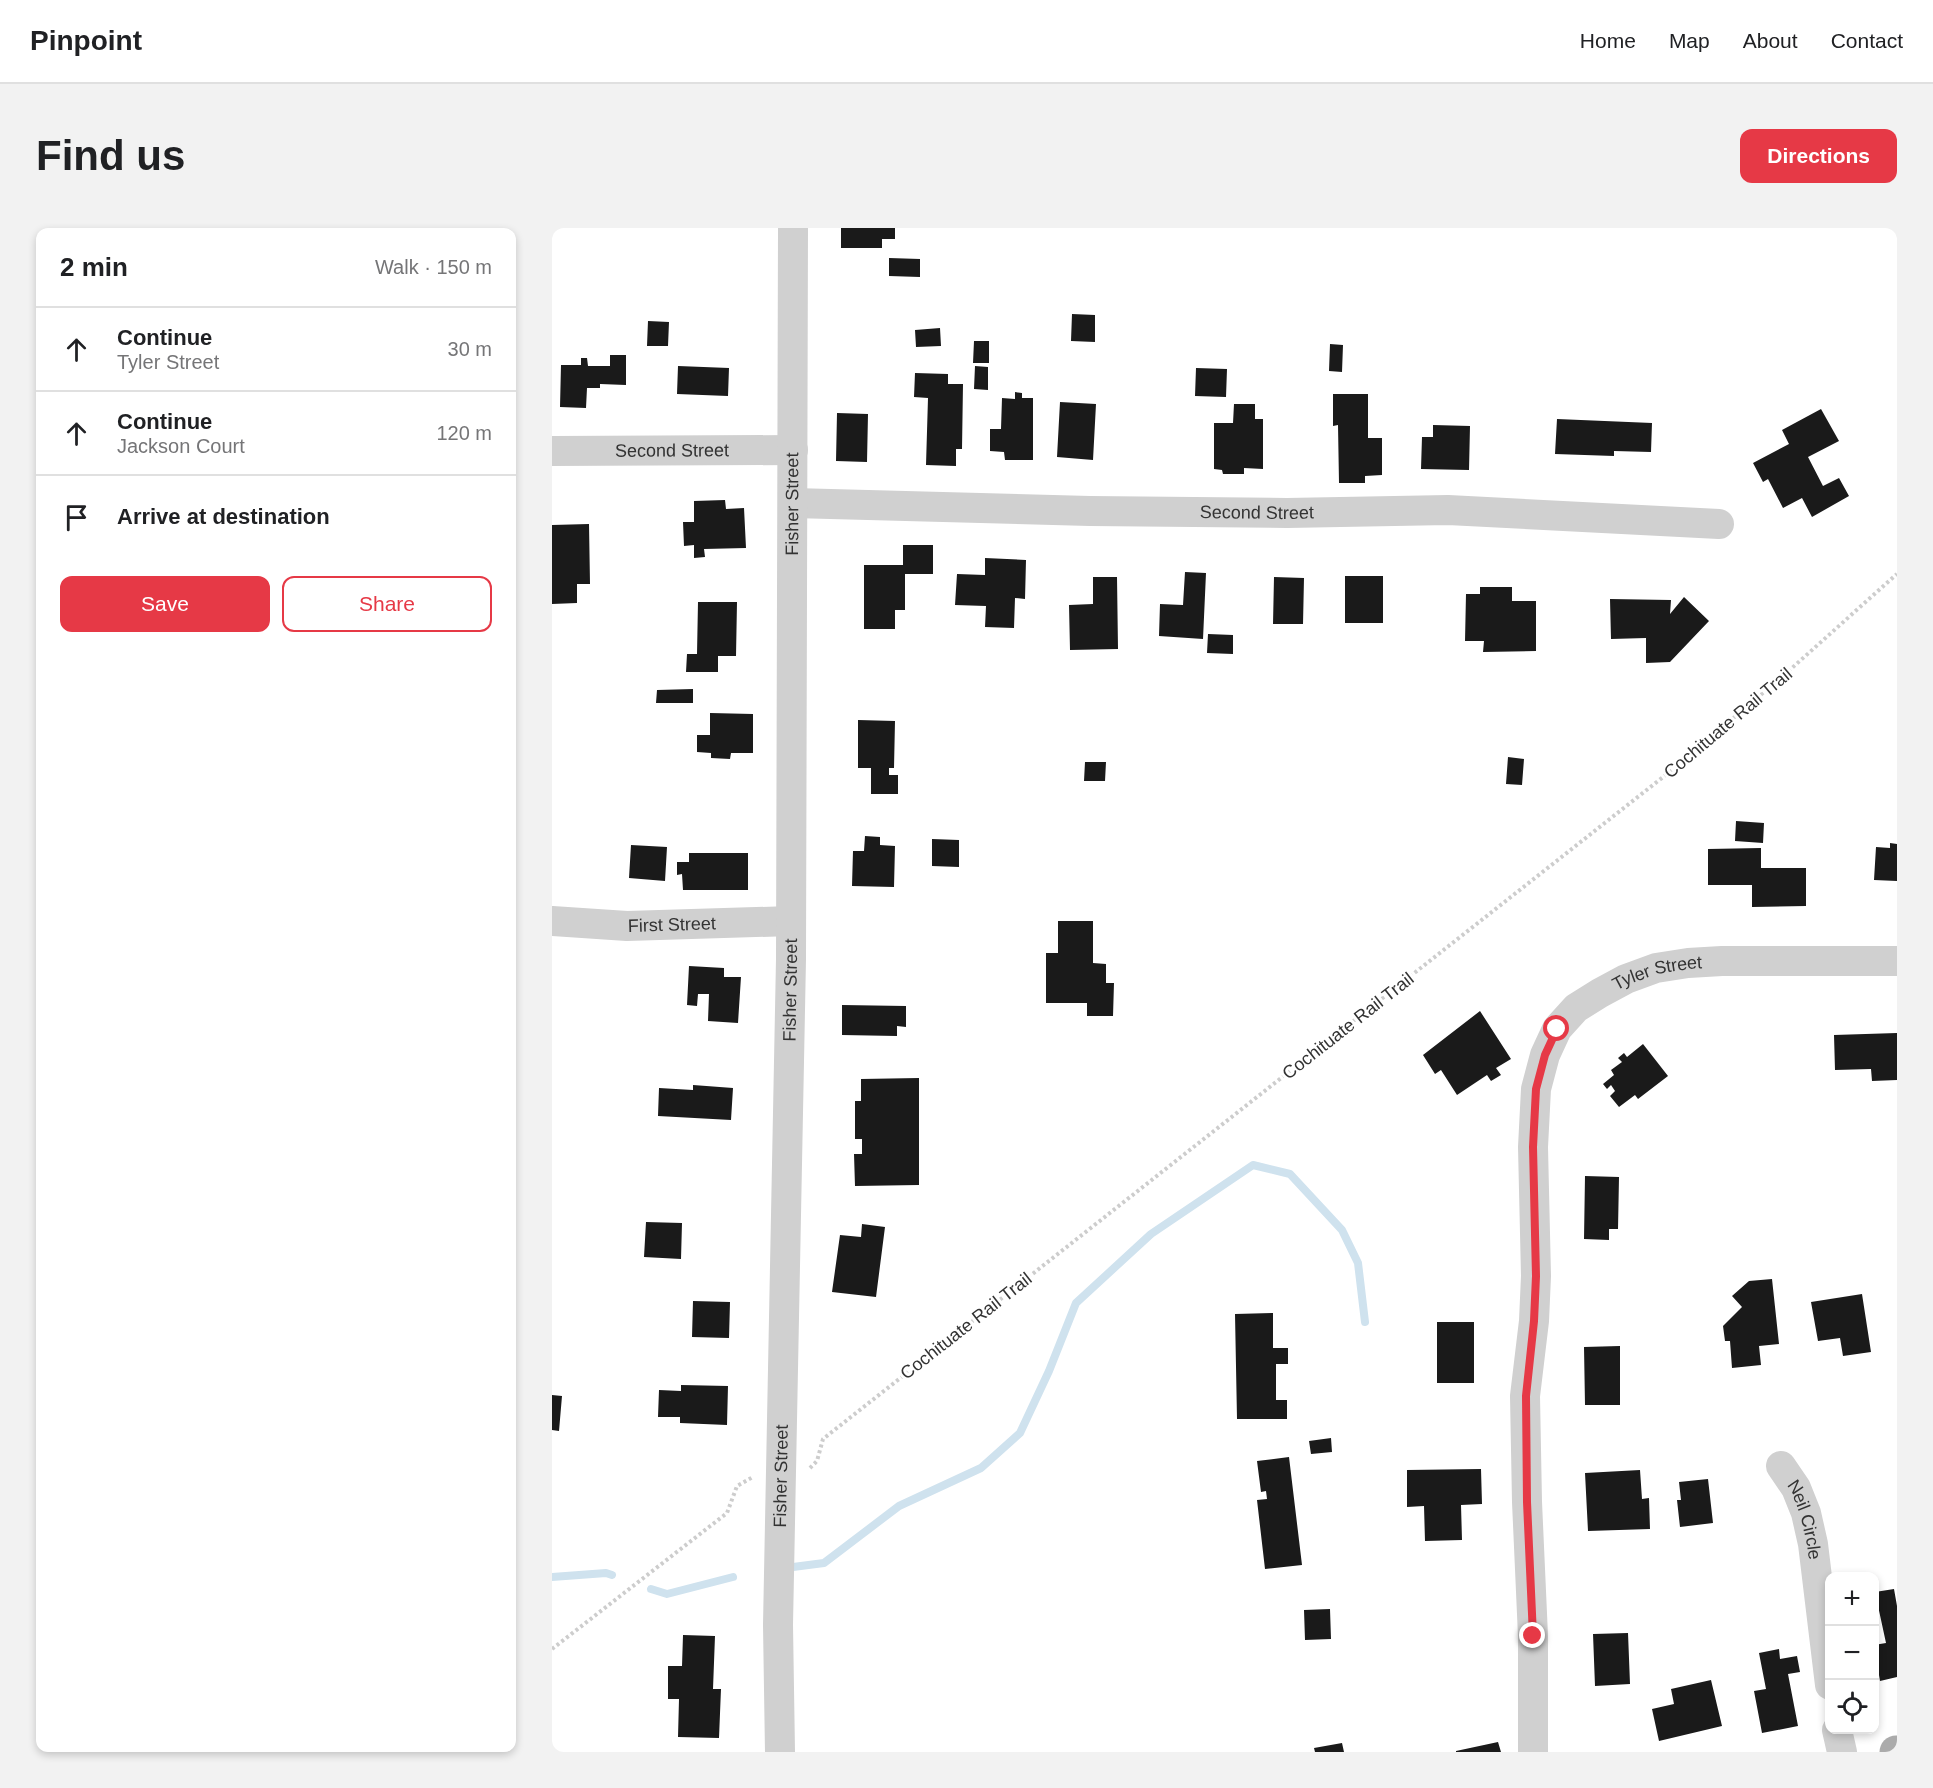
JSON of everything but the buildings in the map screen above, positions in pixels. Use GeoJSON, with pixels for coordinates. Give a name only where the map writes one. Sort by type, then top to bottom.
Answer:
{"type":"FeatureCollection","features":[{"type":"Feature","properties":{"kind":"street","name":"Fisher Street"},"geometry":{"type":"LineString","coordinates":[[780,1752],[778,1625],[791,921],[794,228]]}},
{"type":"Feature","properties":{"kind":"street","name":"Second Street"},"geometry":{"type":"LineString","coordinates":[[552,451],[793,450]]}},
{"type":"Feature","properties":{"kind":"street","name":"Second Street"},"geometry":{"type":"LineString","coordinates":[[793,503],[1113,512],[1287,513],[1448,510],[1719,524]]}},
{"type":"Feature","properties":{"kind":"street","name":"First Street"},"geometry":{"type":"LineString","coordinates":[[552,921],[627,926],[791,921]]}},
{"type":"Feature","properties":{"kind":"street","name":"Tyler Street"},"geometry":{"type":"LineString","coordinates":[[1533,1752],[1533,1627],[1527,1502],[1526,1396],[1536,1276],[1533,1147],[1536,1089],[1545,1055],[1557,1029],[1576,1008],[1626,979],[1656,968],[1722,961],[1897,961]]}},
{"type":"Feature","properties":{"kind":"street","name":"Neil Circle"},"geometry":{"type":"LineString","coordinates":[[1781,1466],[1796,1488],[1806,1513],[1814,1544],[1829,1680]]}},
{"type":"Feature","properties":{"kind":"street"},"geometry":{"type":"LineString","coordinates":[[1838,1734],[1842,1752]]}},
{"type":"Feature","properties":{"kind":"path","name":"Cochituate Rail Trail"},"geometry":{"type":"LineString","coordinates":[[810,1469],[817,1461],[823,1439],[1672,770],[1784,676],[1897,574]]}},
{"type":"Feature","properties":{"kind":"path"},"geometry":{"type":"LineString","coordinates":[[552,1649],[727,1513],[737,1486],[755,1476],[763,1477]]}},
{"type":"Feature","properties":{"kind":"waterway"},"geometry":{"type":"LineString","coordinates":[[793,1567],[824,1563],[899,1506],[981,1468],[1020,1433],[1049,1371],[1076,1303],[1151,1234],[1253,1165],[1290,1174],[1342,1230],[1358,1263],[1365,1322]]}},
{"type":"Feature","properties":{"kind":"waterway"},"geometry":{"type":"LineString","coordinates":[[552,1577],[606,1573],[612,1575]]}},
{"type":"Feature","properties":{"kind":"waterway"},"geometry":{"type":"LineString","coordinates":[[651,1589],[667,1594],[733,1577]]}},
{"type":"Feature","properties":{"kind":"route"},"geometry":{"type":"LineString","coordinates":[[1533,1636],[1527,1502],[1526,1396],[1536,1276],[1533,1147],[1536,1089],[1545,1055],[1557,1029]]}}]}
